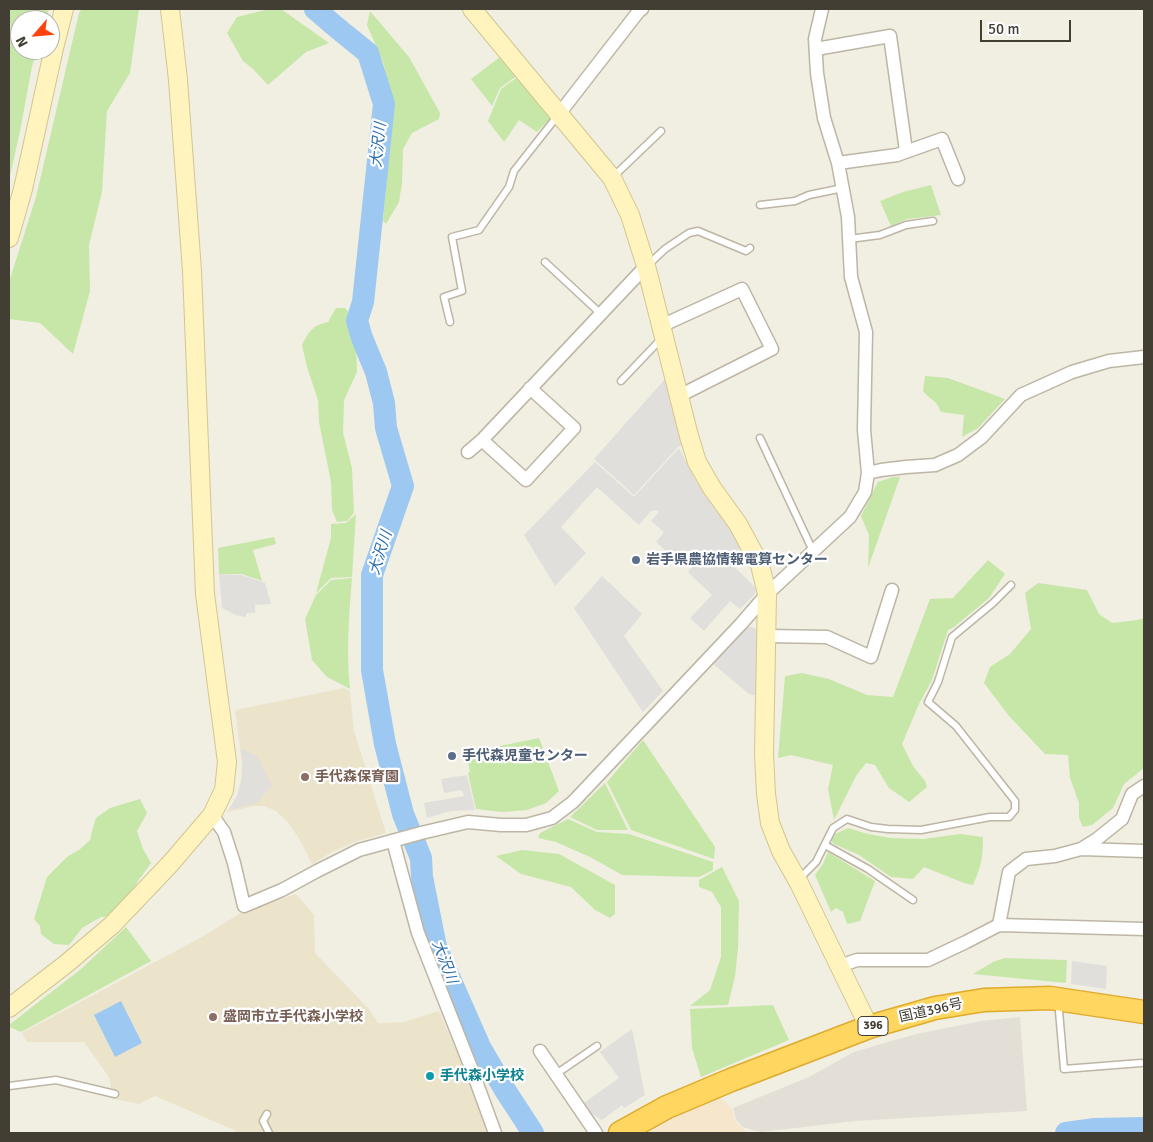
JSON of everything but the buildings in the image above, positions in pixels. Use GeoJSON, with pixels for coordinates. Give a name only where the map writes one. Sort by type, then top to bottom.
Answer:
{"type":"FeatureCollection","features":[{"type":"Feature","properties":{"kind":"highway","name":"国道396号"},"geometry":{"type":"LineString","coordinates":[[620,1133],[667,1107],[731,1080],[869,1027],[935,1008],[984,1000],[1050,998],[1144,1012]]}},
{"type":"Feature","properties":{"kind":"street"},"geometry":{"type":"LineString","coordinates":[[9,238],[23,189],[64,9]]}},
{"type":"Feature","properties":{"kind":"street"},"geometry":{"type":"LineString","coordinates":[[9,1008],[66,964],[112,925],[170,864],[212,815],[224,790],[227,762],[205,594],[192,271],[178,80],[170,9]]}},
{"type":"Feature","properties":{"kind":"street"},"geometry":{"type":"LineString","coordinates":[[472,9],[612,178],[630,215],[646,266],[697,462],[747,540],[760,566],[767,594],[764,754],[770,823],[781,851],[869,1027]]}},
{"type":"Feature","properties":{"kind":"street"},"geometry":{"type":"LineString","coordinates":[[560,114],[639,9]]}},
{"type":"Feature","properties":{"kind":"street"},"geometry":{"type":"LineString","coordinates":[[212,815],[224,832],[234,863],[244,906],[282,890],[359,850],[468,822],[526,825],[552,818],[573,802],[767,594],[850,517],[865,492],[868,473],[864,430],[866,332],[851,276],[848,216],[838,163],[824,118],[817,73],[815,39],[822,9]]}},
{"type":"Feature","properties":{"kind":"street"},"geometry":{"type":"LineString","coordinates":[[816,49],[890,36],[906,151]]}},
{"type":"Feature","properties":{"kind":"street"},"geometry":{"type":"LineString","coordinates":[[838,163],[897,155],[942,139],[958,179]]}},
{"type":"Feature","properties":{"kind":"street"},"geometry":{"type":"LineString","coordinates":[[468,452],[482,440],[646,266]]}},
{"type":"Feature","properties":{"kind":"street"},"geometry":{"type":"LineString","coordinates":[[662,331],[742,289],[772,349],[679,396]]}},
{"type":"Feature","properties":{"kind":"street"},"geometry":{"type":"LineString","coordinates":[[868,473],[880,470],[935,465],[958,455],[982,437],[1021,395],[1072,372],[1109,361],[1144,357]]}},
{"type":"Feature","properties":{"kind":"street"},"geometry":{"type":"LineString","coordinates":[[482,440],[526,480],[574,428],[530,388]]}},
{"type":"Feature","properties":{"kind":"street"},"geometry":{"type":"LineString","coordinates":[[766,636],[827,638],[871,657],[892,590]]}},
{"type":"Feature","properties":{"kind":"street"},"geometry":{"type":"LineString","coordinates":[[1081,849],[1122,819],[1132,794],[1144,786]]}},
{"type":"Feature","properties":{"kind":"street"},"geometry":{"type":"LineString","coordinates":[[395,840],[418,933],[495,1133]]}},
{"type":"Feature","properties":{"kind":"street"},"geometry":{"type":"LineString","coordinates":[[999,924],[1009,872],[1026,859],[1055,856],[1081,849],[1144,851]]}},
{"type":"Feature","properties":{"kind":"street"},"geometry":{"type":"LineString","coordinates":[[840,966],[857,960],[928,960],[999,924],[1144,929]]}},
{"type":"Feature","properties":{"kind":"street"},"geometry":{"type":"LineString","coordinates":[[540,1051],[596,1133]]}},
{"type":"Feature","properties":{"kind":"lane"},"geometry":{"type":"LineString","coordinates":[[450,322],[444,296],[462,291],[452,237],[479,230],[509,187],[514,171],[560,114]]}},
{"type":"Feature","properties":{"kind":"lane"},"geometry":{"type":"LineString","coordinates":[[612,178],[661,131]]}},
{"type":"Feature","properties":{"kind":"lane"},"geometry":{"type":"LineString","coordinates":[[760,205],[795,201],[809,195],[842,188]]}},
{"type":"Feature","properties":{"kind":"lane"},"geometry":{"type":"LineString","coordinates":[[849,239],[880,235],[906,225],[933,221]]}},
{"type":"Feature","properties":{"kind":"lane"},"geometry":{"type":"LineString","coordinates":[[646,266],[665,249],[689,233],[698,231],[746,251],[750,248]]}},
{"type":"Feature","properties":{"kind":"lane"},"geometry":{"type":"LineString","coordinates":[[545,262],[601,314]]}},
{"type":"Feature","properties":{"kind":"lane"},"geometry":{"type":"LineString","coordinates":[[621,381],[662,331]]}},
{"type":"Feature","properties":{"kind":"lane"},"geometry":{"type":"LineString","coordinates":[[760,438],[813,551]]}},
{"type":"Feature","properties":{"kind":"lane"},"geometry":{"type":"LineString","coordinates":[[797,880],[816,862],[833,828],[847,819],[871,827],[922,830],[990,817],[1008,817],[1015,810],[1015,801],[956,726],[928,702],[938,682],[952,637],[993,603],[1011,585]]}},
{"type":"Feature","properties":{"kind":"lane"},"geometry":{"type":"LineString","coordinates":[[825,845],[868,869],[913,900]]}},
{"type":"Feature","properties":{"kind":"lane"},"geometry":{"type":"LineString","coordinates":[[1061,1000],[1059,1011],[1064,1069],[1141,1063]]}},
{"type":"Feature","properties":{"kind":"lane"},"geometry":{"type":"LineString","coordinates":[[556,1074],[598,1046]]}},
{"type":"Feature","properties":{"kind":"lane"},"geometry":{"type":"LineString","coordinates":[[9,1086],[56,1080],[115,1094]]}},
{"type":"Feature","properties":{"kind":"lane"},"geometry":{"type":"LineString","coordinates":[[267,1114],[264,1121],[268,1133]]}},
{"type":"Feature","properties":{"kind":"shaded area"},"geometry":{"type":"Polygon","coordinates":[[[665,379],[684,445],[678,447],[634,495],[594,459],[665,379]]]}},
{"type":"Feature","properties":{"kind":"shaded area"},"geometry":{"type":"Polygon","coordinates":[[[679,448],[697,483],[727,521],[742,546],[729,562],[752,584],[756,589],[755,594],[740,609],[730,601],[704,631],[690,618],[712,595],[688,572],[702,555],[695,550],[682,566],[656,542],[664,532],[651,521],[659,512],[651,511],[639,525],[597,487],[561,527],[586,553],[555,586],[524,535],[595,462],[634,497],[679,448]]]}},
{"type":"Feature","properties":{"kind":"shaded area"},"geometry":{"type":"Polygon","coordinates":[[[219,574],[242,575],[265,583],[271,604],[255,605],[255,613],[246,613],[246,617],[236,615],[222,608],[219,574]]]}},
{"type":"Feature","properties":{"kind":"shaded area"},"geometry":{"type":"Polygon","coordinates":[[[602,576],[642,614],[624,636],[663,691],[643,712],[574,608],[602,576]]]}},
{"type":"Feature","properties":{"kind":"shaded area"},"geometry":{"type":"Polygon","coordinates":[[[751,627],[756,629],[760,635],[758,696],[749,694],[711,662],[745,628],[751,627]]]}},
{"type":"Feature","properties":{"kind":"shaded area","name":"手代森保育園"},"geometry":{"type":"Polygon","coordinates":[[[344,688],[350,691],[354,731],[386,833],[357,841],[332,852],[312,864],[288,822],[276,811],[264,806],[254,806],[227,812],[237,796],[241,780],[242,763],[235,710],[344,688]]]}},
{"type":"Feature","properties":{"kind":"shaded area"},"geometry":{"type":"Polygon","coordinates":[[[241,748],[257,756],[272,785],[257,803],[229,810],[237,796],[242,780],[243,763],[241,748]]]}},
{"type":"Feature","properties":{"kind":"shaded area"},"geometry":{"type":"Polygon","coordinates":[[[467,775],[475,810],[451,811],[427,818],[424,803],[464,796],[462,790],[444,793],[441,779],[467,775]]]}},
{"type":"Feature","properties":{"kind":"shaded area","name":"盛岡市立手代森小学校"},"geometry":{"type":"Polygon","coordinates":[[[296,894],[314,915],[315,953],[369,1009],[378,1023],[404,1022],[439,1011],[470,1082],[487,1133],[238,1133],[155,1096],[139,1104],[111,1098],[109,1077],[84,1042],[27,1042],[22,1033],[202,937],[239,914],[296,894]]]}},
{"type":"Feature","properties":{"kind":"shaded area"},"geometry":{"type":"Polygon","coordinates":[[[1072,961],[1107,966],[1106,989],[1071,984],[1072,961]]]}},
{"type":"Feature","properties":{"kind":"shaded area"},"geometry":{"type":"Polygon","coordinates":[[[1020,1017],[1027,1111],[855,1121],[761,1132],[742,1127],[736,1119],[733,1108],[809,1077],[854,1052],[921,1033],[981,1021],[1020,1017]]]}},
{"type":"Feature","properties":{"kind":"shaded area"},"geometry":{"type":"Polygon","coordinates":[[[632,1029],[645,1095],[624,1108],[622,1105],[602,1120],[589,1112],[584,1103],[619,1078],[600,1052],[632,1029]]]}},
{"type":"Feature","properties":{"kind":"shaded area"},"geometry":{"type":"Polygon","coordinates":[[[720,1097],[732,1109],[735,1120],[741,1128],[748,1133],[647,1133],[701,1104],[720,1097]]]}},
{"type":"Feature","properties":{"kind":"green space"},"geometry":{"type":"Polygon","coordinates":[[[9,9],[49,9],[10,10],[10,60],[34,60],[9,181],[9,9]]]}},
{"type":"Feature","properties":{"kind":"green space"},"geometry":{"type":"Polygon","coordinates":[[[82,9],[139,9],[130,73],[107,111],[102,192],[89,245],[90,291],[73,354],[40,323],[9,319],[9,282],[36,197],[79,13],[82,9]]]}},
{"type":"Feature","properties":{"kind":"green space"},"geometry":{"type":"Polygon","coordinates":[[[269,9],[281,9],[329,43],[306,52],[268,85],[243,61],[227,33],[237,17],[269,9]]]}},
{"type":"Feature","properties":{"kind":"green space"},"geometry":{"type":"Polygon","coordinates":[[[370,11],[409,57],[440,113],[439,119],[412,133],[403,149],[402,183],[399,202],[386,224],[383,221],[393,105],[383,62],[367,25],[370,11]]]}},
{"type":"Feature","properties":{"kind":"green space"},"geometry":{"type":"Polygon","coordinates":[[[500,57],[518,75],[500,88],[492,106],[471,79],[500,57]]]}},
{"type":"Feature","properties":{"kind":"green space"},"geometry":{"type":"Polygon","coordinates":[[[519,76],[543,102],[550,119],[537,132],[519,120],[504,142],[488,121],[501,89],[519,76]]]}},
{"type":"Feature","properties":{"kind":"green space"},"geometry":{"type":"Polygon","coordinates":[[[931,185],[941,215],[907,219],[891,226],[880,201],[903,192],[931,185]]]}},
{"type":"Feature","properties":{"kind":"green space"},"geometry":{"type":"Polygon","coordinates":[[[336,308],[345,308],[350,314],[356,343],[357,372],[344,400],[343,433],[352,468],[354,513],[347,521],[337,522],[332,510],[331,482],[319,422],[318,400],[302,345],[312,329],[328,322],[336,308]]]}},
{"type":"Feature","properties":{"kind":"green space"},"geometry":{"type":"Polygon","coordinates":[[[925,376],[948,378],[1005,399],[978,428],[962,437],[964,415],[941,412],[935,402],[923,391],[925,376]]]}},
{"type":"Feature","properties":{"kind":"green space"},"geometry":{"type":"Polygon","coordinates":[[[893,477],[900,477],[868,568],[869,535],[861,516],[878,482],[893,477]]]}},
{"type":"Feature","properties":{"kind":"green space"},"geometry":{"type":"Polygon","coordinates":[[[356,514],[352,577],[331,578],[316,593],[331,538],[331,524],[346,523],[356,514]]]}},
{"type":"Feature","properties":{"kind":"green space"},"geometry":{"type":"Polygon","coordinates":[[[274,537],[276,544],[253,550],[262,581],[242,574],[219,574],[218,548],[274,537]]]}},
{"type":"Feature","properties":{"kind":"green space"},"geometry":{"type":"Polygon","coordinates":[[[988,560],[1005,574],[989,598],[948,630],[932,680],[919,704],[902,744],[913,766],[925,781],[927,787],[909,802],[889,788],[875,765],[866,763],[856,776],[834,820],[828,789],[833,765],[791,755],[778,758],[785,676],[802,673],[829,679],[867,695],[893,697],[930,599],[953,598],[988,560]]]}},
{"type":"Feature","properties":{"kind":"green space"},"geometry":{"type":"Polygon","coordinates":[[[352,578],[348,647],[350,689],[327,677],[312,660],[305,619],[316,595],[331,580],[352,578]]]}},
{"type":"Feature","properties":{"kind":"green space"},"geometry":{"type":"Polygon","coordinates":[[[1038,583],[1087,590],[1099,614],[1112,623],[1144,618],[1144,768],[1124,784],[1113,808],[1092,825],[1083,827],[1079,818],[1079,803],[1070,778],[1068,755],[1045,754],[1009,716],[984,683],[990,667],[1010,654],[1031,629],[1025,593],[1038,583]]]}},
{"type":"Feature","properties":{"kind":"green space"},"geometry":{"type":"Polygon","coordinates":[[[539,738],[559,791],[546,803],[527,810],[502,812],[476,809],[468,773],[470,772],[466,753],[539,738]]]}},
{"type":"Feature","properties":{"kind":"green space"},"geometry":{"type":"Polygon","coordinates":[[[643,740],[715,847],[714,859],[631,830],[607,782],[643,740]]]}},
{"type":"Feature","properties":{"kind":"green space"},"geometry":{"type":"Polygon","coordinates":[[[605,783],[628,830],[597,830],[570,817],[605,783]]]}},
{"type":"Feature","properties":{"kind":"green space"},"geometry":{"type":"Polygon","coordinates":[[[140,799],[147,813],[137,831],[143,849],[151,863],[138,881],[127,902],[115,916],[101,917],[82,928],[69,945],[54,944],[41,934],[40,926],[34,919],[47,877],[67,857],[79,850],[90,840],[96,818],[110,808],[140,799]]]}},
{"type":"Feature","properties":{"kind":"green space"},"geometry":{"type":"Polygon","coordinates":[[[568,819],[597,832],[629,834],[713,862],[713,870],[699,877],[622,875],[590,857],[556,842],[538,838],[540,833],[568,819]]]}},
{"type":"Feature","properties":{"kind":"green space"},"geometry":{"type":"Polygon","coordinates":[[[848,828],[891,838],[924,839],[960,834],[983,837],[982,856],[978,873],[973,885],[924,867],[913,879],[891,877],[859,855],[834,844],[831,840],[835,834],[848,828]]]}},
{"type":"Feature","properties":{"kind":"green space"},"geometry":{"type":"Polygon","coordinates":[[[522,850],[559,854],[615,885],[615,914],[610,918],[595,910],[571,887],[521,874],[496,856],[522,850]]]}},
{"type":"Feature","properties":{"kind":"green space"},"geometry":{"type":"Polygon","coordinates":[[[828,852],[875,881],[860,921],[847,924],[843,912],[836,908],[831,912],[815,875],[823,864],[828,852]]]}},
{"type":"Feature","properties":{"kind":"green space"},"geometry":{"type":"Polygon","coordinates":[[[722,867],[739,901],[735,977],[728,1005],[690,1006],[710,990],[721,957],[721,907],[712,892],[699,887],[699,880],[722,867]]]}},
{"type":"Feature","properties":{"kind":"green space"},"geometry":{"type":"Polygon","coordinates":[[[126,927],[151,961],[21,1032],[9,1027],[9,1025],[81,969],[126,927]]]}},
{"type":"Feature","properties":{"kind":"green space"},"geometry":{"type":"Polygon","coordinates":[[[1005,958],[1067,960],[1066,983],[973,974],[993,962],[1005,958]]]}},
{"type":"Feature","properties":{"kind":"green space"},"geometry":{"type":"Polygon","coordinates":[[[773,1005],[789,1040],[701,1077],[692,1048],[690,1009],[773,1005]]]}},
{"type":"Feature","properties":{"kind":"water"},"geometry":{"type":"Polygon","coordinates":[[[121,1001],[142,1043],[115,1057],[94,1015],[121,1001]]]}},
{"type":"Feature","properties":{"kind":"waterway","name":"大沢川"},"geometry":{"type":"LineString","coordinates":[[315,9],[368,53],[384,104],[363,302],[357,321],[376,372],[384,403],[386,428],[403,486],[372,575],[372,670],[385,744],[403,814],[421,858],[422,877],[436,947],[480,1047],[533,1133]]}},
{"type":"Feature","properties":{"kind":"waterway","name":"大沢川"},"geometry":{"type":"LineString","coordinates":[[1066,1133],[1095,1129],[1144,1128]]}},
{"type":"Feature","properties":{"kind":"place","name":"岩手県農協情報電算センター"},"geometry":{"type":"Point","coordinates":[636,560]}},
{"type":"Feature","properties":{"kind":"place","name":"手代森児童センター"},"geometry":{"type":"Point","coordinates":[452,756]}},
{"type":"Feature","properties":{"kind":"place","name":"手代森保育園"},"geometry":{"type":"Point","coordinates":[305,777]}},
{"type":"Feature","properties":{"kind":"place","name":"盛岡市立手代森小学校"},"geometry":{"type":"Point","coordinates":[213,1017]}},
{"type":"Feature","properties":{"kind":"place","name":"手代森小学校"},"geometry":{"type":"Point","coordinates":[430,1076]}}]}
